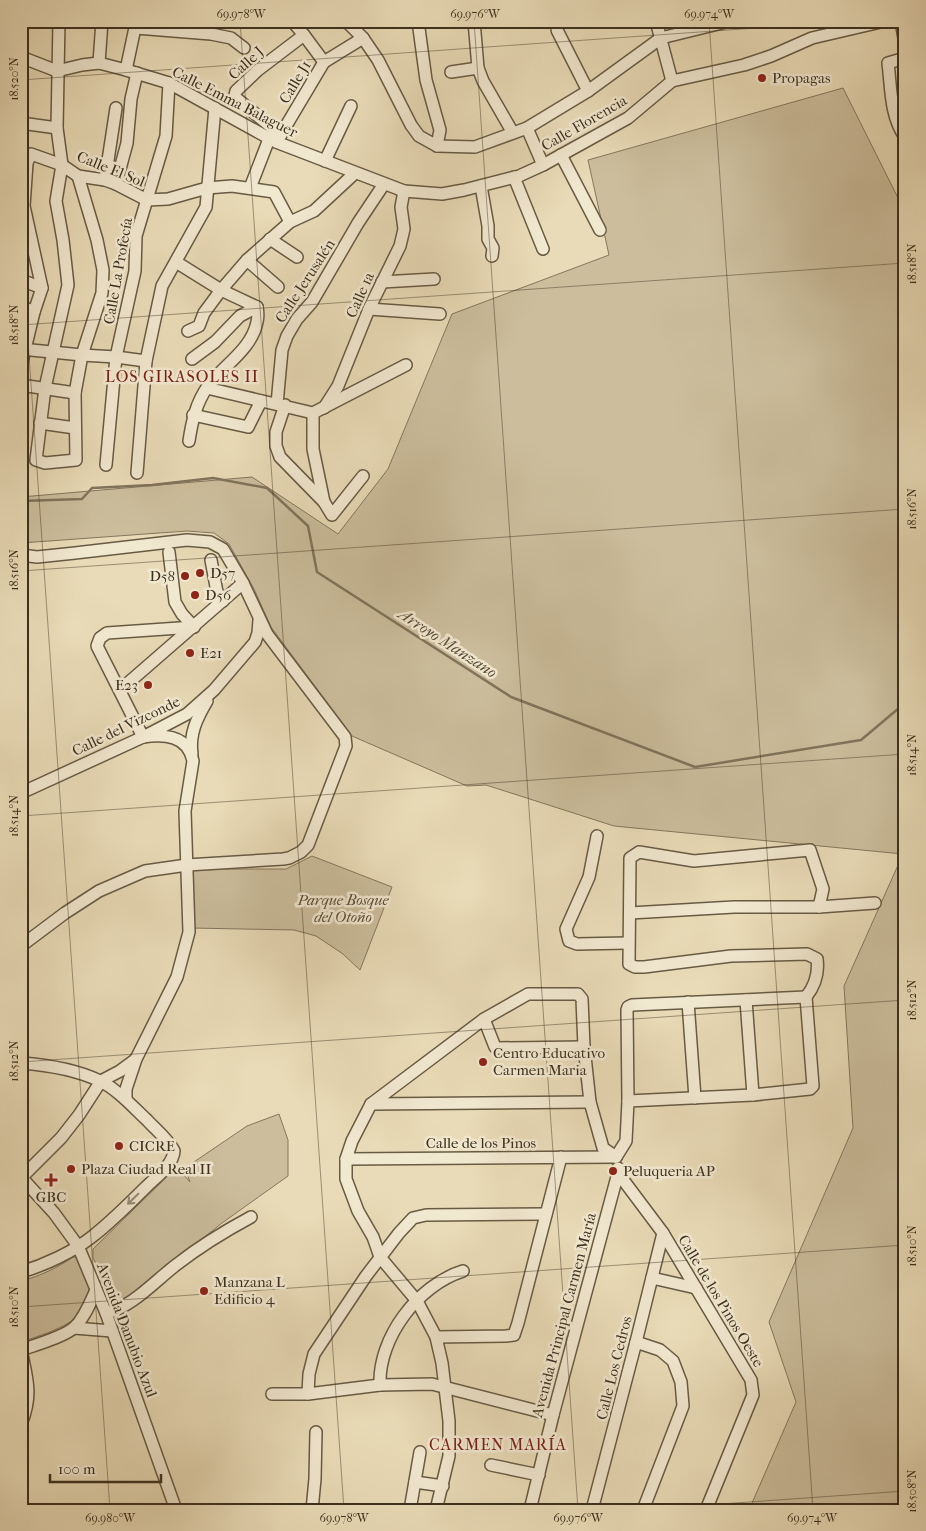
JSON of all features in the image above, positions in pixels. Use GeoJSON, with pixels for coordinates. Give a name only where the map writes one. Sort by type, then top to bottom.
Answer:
{"type":"FeatureCollection","features":[{"type":"Feature","properties":{"kind":"street"},"geometry":{"type":"LineString","coordinates":[[59,21],[57,128],[62,165],[56,201],[68,286],[45,388],[40,423],[36,460],[45,463],[76,460],[75,393],[82,355],[102,293],[103,270],[97,240],[78,176]]}},
{"type":"Feature","properties":{"kind":"street"},"geometry":{"type":"LineString","coordinates":[[99,63],[102,21]]}},
{"type":"Feature","properties":{"kind":"street"},"geometry":{"type":"LineString","coordinates":[[292,21],[324,62],[363,38]]}},
{"type":"Feature","properties":{"kind":"street"},"geometry":{"type":"LineString","coordinates":[[346,21],[363,38],[378,60],[419,136],[437,146],[475,147],[526,128],[588,91],[661,38],[730,21]]}},
{"type":"Feature","properties":{"kind":"street"},"geometry":{"type":"LineString","coordinates":[[418,21],[426,80],[440,130],[437,146]]}},
{"type":"Feature","properties":{"kind":"street"},"geometry":{"type":"LineString","coordinates":[[474,21],[478,68],[483,81],[513,133]]}},
{"type":"Feature","properties":{"kind":"street"},"geometry":{"type":"LineString","coordinates":[[656,21],[672,81]]}},
{"type":"Feature","properties":{"kind":"street","name":"Calle Florencia"},"geometry":{"type":"LineString","coordinates":[[404,191],[442,194],[514,177],[543,165],[628,118],[672,81],[757,61],[812,38],[861,24],[885,21]]}},
{"type":"Feature","properties":{"kind":"street"},"geometry":{"type":"LineString","coordinates":[[901,21],[905,44]]}},
{"type":"Feature","properties":{"kind":"street"},"geometry":{"type":"LineString","coordinates":[[111,182],[127,143],[136,25],[231,38],[244,48]]}},
{"type":"Feature","properties":{"kind":"street"},"geometry":{"type":"LineString","coordinates":[[557,30],[588,91]]}},
{"type":"Feature","properties":{"kind":"street","name":"Calle J"},"geometry":{"type":"LineString","coordinates":[[275,139],[236,98],[236,91],[258,70],[304,35]]}},
{"type":"Feature","properties":{"kind":"street"},"geometry":{"type":"LineString","coordinates":[[21,57],[57,71]]}},
{"type":"Feature","properties":{"kind":"street"},"geometry":{"type":"LineString","coordinates":[[905,58],[888,63],[894,112],[901,132],[905,137]]}},
{"type":"Feature","properties":{"kind":"street","name":"Calle J1"},"geometry":{"type":"LineString","coordinates":[[250,188],[275,139],[324,62]]}},
{"type":"Feature","properties":{"kind":"street","name":"Calle Emma Balaguer"},"geometry":{"type":"LineString","coordinates":[[57,71],[99,63],[169,84],[275,139],[325,161],[404,191]]}},
{"type":"Feature","properties":{"kind":"street"},"geometry":{"type":"LineString","coordinates":[[451,72],[478,68]]}},
{"type":"Feature","properties":{"kind":"street","name":"Calle La Profecía"},"geometry":{"type":"LineString","coordinates":[[106,465],[116,357],[135,271],[136,236],[166,136],[169,84]]}},
{"type":"Feature","properties":{"kind":"street"},"geometry":{"type":"LineString","coordinates":[[325,161],[351,106]]}},
{"type":"Feature","properties":{"kind":"street"},"geometry":{"type":"LineString","coordinates":[[111,182],[116,108]]}},
{"type":"Feature","properties":{"kind":"street"},"geometry":{"type":"LineString","coordinates":[[137,472],[146,361],[162,286],[206,207],[215,108]]}},
{"type":"Feature","properties":{"kind":"street"},"geometry":{"type":"LineString","coordinates":[[21,123],[57,128]]}},
{"type":"Feature","properties":{"kind":"street"},"geometry":{"type":"LineString","coordinates":[[526,128],[543,165]]}},
{"type":"Feature","properties":{"kind":"street","name":"Calle El Sol"},"geometry":{"type":"LineString","coordinates":[[42,288],[24,206],[26,162],[31,154],[62,165],[78,176],[111,182],[148,200],[168,199],[207,188],[232,186],[274,192],[290,222]]}},
{"type":"Feature","properties":{"kind":"street"},"geometry":{"type":"LineString","coordinates":[[561,155],[600,230]]}},
{"type":"Feature","properties":{"kind":"street"},"geometry":{"type":"LineString","coordinates":[[188,332],[199,326],[204,314],[221,290],[247,260],[290,222],[314,211],[355,173]]}},
{"type":"Feature","properties":{"kind":"street"},"geometry":{"type":"LineString","coordinates":[[514,177],[543,249]]}},
{"type":"Feature","properties":{"kind":"street","name":"Calle Jerusalén"},"geometry":{"type":"LineString","coordinates":[[324,502],[280,457],[276,446],[276,432],[281,404],[282,350],[287,336],[297,319],[312,302],[358,223],[384,184]]}},
{"type":"Feature","properties":{"kind":"street"},"geometry":{"type":"LineString","coordinates":[[481,186],[488,226],[488,239],[493,248],[492,256]]}},
{"type":"Feature","properties":{"kind":"street","name":"Calle 1a"},"geometry":{"type":"LineString","coordinates":[[319,410],[338,386],[369,310],[400,246],[404,229],[401,207],[404,191]]}},
{"type":"Feature","properties":{"kind":"street"},"geometry":{"type":"LineString","coordinates":[[270,239],[297,257]]}},
{"type":"Feature","properties":{"kind":"street"},"geometry":{"type":"LineString","coordinates":[[247,260],[278,287]]}},
{"type":"Feature","properties":{"kind":"street"},"geometry":{"type":"LineString","coordinates":[[176,262],[221,290],[257,307]]}},
{"type":"Feature","properties":{"kind":"street"},"geometry":{"type":"LineString","coordinates":[[382,282],[434,279]]}},
{"type":"Feature","properties":{"kind":"street"},"geometry":{"type":"LineString","coordinates":[[21,280],[42,288],[23,349],[21,366]]}},
{"type":"Feature","properties":{"kind":"street"},"geometry":{"type":"LineString","coordinates":[[21,306],[34,312]]}},
{"type":"Feature","properties":{"kind":"street"},"geometry":{"type":"LineString","coordinates":[[192,359],[216,342],[240,316],[257,307]]}},
{"type":"Feature","properties":{"kind":"street"},"geometry":{"type":"LineString","coordinates":[[189,441],[193,415],[207,388],[220,371],[245,346],[255,330],[258,321],[257,307]]}},
{"type":"Feature","properties":{"kind":"street"},"geometry":{"type":"LineString","coordinates":[[369,310],[440,314]]}},
{"type":"Feature","properties":{"kind":"street"},"geometry":{"type":"LineString","coordinates":[[23,349],[146,361]]}},
{"type":"Feature","properties":{"kind":"street"},"geometry":{"type":"LineString","coordinates":[[207,388],[261,401],[319,410],[406,365]]}},
{"type":"Feature","properties":{"kind":"street"},"geometry":{"type":"LineString","coordinates":[[21,385],[75,393]]}},
{"type":"Feature","properties":{"kind":"street"},"geometry":{"type":"LineString","coordinates":[[193,415],[248,427],[261,401]]}},
{"type":"Feature","properties":{"kind":"street"},"geometry":{"type":"LineString","coordinates":[[319,410],[314,450],[324,502],[332,515],[363,476]]}},
{"type":"Feature","properties":{"kind":"street"},"geometry":{"type":"LineString","coordinates":[[40,423],[75,428]]}},
{"type":"Feature","properties":{"kind":"street"},"geometry":{"type":"LineString","coordinates":[[21,555],[37,557],[188,540],[210,542],[223,549],[243,583],[267,634],[345,737],[346,746],[308,845],[301,852],[289,858],[273,861],[186,865],[145,871],[99,891],[65,912],[21,946]]}},
{"type":"Feature","properties":{"kind":"street"},"geometry":{"type":"LineString","coordinates":[[169,552],[175,602],[182,614],[194,627]]}},
{"type":"Feature","properties":{"kind":"street"},"geometry":{"type":"LineString","coordinates":[[211,560],[217,592],[223,600]]}},
{"type":"Feature","properties":{"kind":"street"},"geometry":{"type":"LineString","coordinates":[[120,690],[243,583]]}},
{"type":"Feature","properties":{"kind":"street","name":"Calle del Vizconde"},"geometry":{"type":"LineString","coordinates":[[21,792],[143,737],[187,714],[214,690],[255,642],[260,618]]}},
{"type":"Feature","properties":{"kind":"street"},"geometry":{"type":"LineString","coordinates":[[126,1099],[126,1089],[136,1058],[177,976],[189,932],[186,811],[193,761],[192,753],[180,740],[166,736],[143,737],[97,646],[100,638],[107,633],[194,627]]}},
{"type":"Feature","properties":{"kind":"street"},"geometry":{"type":"LineString","coordinates":[[255,642],[263,639],[272,640]]}},
{"type":"Feature","properties":{"kind":"street"},"geometry":{"type":"LineString","coordinates":[[193,761],[190,744],[197,717],[214,690]]}},
{"type":"Feature","properties":{"kind":"street"},"geometry":{"type":"LineString","coordinates":[[597,836],[589,877],[566,929],[569,941],[577,944],[628,943]]}},
{"type":"Feature","properties":{"kind":"street"},"geometry":{"type":"LineString","coordinates":[[628,1101],[754,1095],[810,1089],[813,1086],[806,998],[812,989],[819,970],[816,959],[807,954],[731,956],[635,967],[629,964],[630,858],[639,852],[694,861],[810,850],[823,889],[819,907]]}},
{"type":"Feature","properties":{"kind":"street"},"geometry":{"type":"LineString","coordinates":[[630,913],[734,907],[819,907],[875,903]]}},
{"type":"Feature","properties":{"kind":"street"},"geometry":{"type":"LineString","coordinates":[[436,1510],[449,1456],[449,1421],[442,1363],[436,1337],[417,1301],[380,1257],[373,1237],[358,1211],[346,1179],[346,1159],[352,1141],[371,1104],[484,1019],[528,994],[578,994],[582,999],[584,1047],[590,1102],[603,1148],[616,1158],[626,1141],[628,1007],[632,1005],[688,1002],[806,998]]}},
{"type":"Feature","properties":{"kind":"street"},"geometry":{"type":"LineString","coordinates":[[746,1000],[754,1095]]}},
{"type":"Feature","properties":{"kind":"street"},"geometry":{"type":"LineString","coordinates":[[688,1002],[695,1098]]}},
{"type":"Feature","properties":{"kind":"street"},"geometry":{"type":"LineString","coordinates":[[484,1019],[495,1047],[498,1048],[584,1047]]}},
{"type":"Feature","properties":{"kind":"street"},"geometry":{"type":"LineString","coordinates":[[21,1177],[61,1138],[79,1115],[101,1081],[120,1071],[136,1058]]}},
{"type":"Feature","properties":{"kind":"street"},"geometry":{"type":"LineString","coordinates":[[21,1063],[45,1064],[72,1070],[101,1081],[126,1099],[172,1147],[174,1152],[174,1157],[156,1178],[91,1238],[60,1257],[21,1272]]}},
{"type":"Feature","properties":{"kind":"street"},"geometry":{"type":"LineString","coordinates":[[371,1104],[590,1102]]}},
{"type":"Feature","properties":{"kind":"street"},"geometry":{"type":"LineString","coordinates":[[436,1337],[514,1335],[561,1157]]}},
{"type":"Feature","properties":{"kind":"street","name":"Calle de los Pinos"},"geometry":{"type":"LineString","coordinates":[[346,1159],[616,1158]]}},
{"type":"Feature","properties":{"kind":"street","name":"Avenida Principal Carmen María"},"geometry":{"type":"LineString","coordinates":[[530,1510],[553,1415],[618,1173],[616,1158]]}},
{"type":"Feature","properties":{"kind":"street","name":"Calle de los Pinos Oeste"},"geometry":{"type":"LineString","coordinates":[[618,1173],[663,1233],[751,1380],[753,1396],[706,1510]]}},
{"type":"Feature","properties":{"kind":"street","name":"Avenida Danubio Azul"},"geometry":{"type":"LineString","coordinates":[[21,1177],[54,1213],[78,1246],[106,1313],[176,1510]]}},
{"type":"Feature","properties":{"kind":"street"},"geometry":{"type":"LineString","coordinates":[[308,1394],[309,1374],[314,1354],[380,1257],[413,1218],[426,1215],[546,1214]]}},
{"type":"Feature","properties":{"kind":"street"},"geometry":{"type":"LineString","coordinates":[[106,1313],[116,1311],[127,1304],[182,1260],[224,1232],[251,1217]]}},
{"type":"Feature","properties":{"kind":"street","name":"Calle Los Cedros"},"geometry":{"type":"LineString","coordinates":[[592,1510],[663,1233]]}},
{"type":"Feature","properties":{"kind":"street"},"geometry":{"type":"LineString","coordinates":[[380,1385],[380,1371],[385,1348],[400,1320],[417,1301],[442,1280],[463,1271]]}},
{"type":"Feature","properties":{"kind":"street"},"geometry":{"type":"LineString","coordinates":[[652,1278],[696,1288]]}},
{"type":"Feature","properties":{"kind":"street"},"geometry":{"type":"LineString","coordinates":[[21,1424],[29,1397],[21,1350],[51,1340],[74,1328],[84,1315],[96,1290]]}},
{"type":"Feature","properties":{"kind":"street"},"geometry":{"type":"LineString","coordinates":[[74,1328],[112,1331]]}},
{"type":"Feature","properties":{"kind":"street"},"geometry":{"type":"LineString","coordinates":[[636,1342],[660,1350],[673,1361],[681,1382],[683,1406],[643,1510]]}},
{"type":"Feature","properties":{"kind":"street"},"geometry":{"type":"LineString","coordinates":[[272,1394],[308,1394],[380,1385],[432,1384],[553,1415]]}},
{"type":"Feature","properties":{"kind":"street"},"geometry":{"type":"LineString","coordinates":[[312,1510],[316,1432]]}},
{"type":"Feature","properties":{"kind":"street"},"geometry":{"type":"LineString","coordinates":[[410,1510],[420,1452]]}},
{"type":"Feature","properties":{"kind":"street"},"geometry":{"type":"LineString","coordinates":[[491,1465],[539,1475]]}},
{"type":"Feature","properties":{"kind":"street"},"geometry":{"type":"LineString","coordinates":[[415,1482],[443,1486]]}},
{"type":"Feature","properties":{"kind":"green space"},"geometry":{"type":"Polygon","coordinates":[[[843,88],[905,212],[905,1510],[749,1510],[796,1402],[769,1322],[853,1128],[844,986],[903,854],[614,826],[486,785],[467,786],[352,736],[271,627],[254,589],[229,544],[214,533],[187,531],[21,543],[21,497],[252,477],[338,534],[388,469],[452,314],[609,255],[588,160],[843,88]]]}},
{"type":"Feature","properties":{"kind":"green space","name":"Parque Bosque del Otoño"},"geometry":{"type":"Polygon","coordinates":[[[312,856],[392,887],[360,970],[343,954],[316,936],[294,930],[191,928],[193,869],[286,869],[312,856]]]}},
{"type":"Feature","properties":{"kind":"green space"},"geometry":{"type":"Polygon","coordinates":[[[279,1114],[288,1140],[288,1176],[222,1223],[116,1308],[93,1258],[93,1249],[177,1167],[190,1182],[185,1168],[247,1126],[279,1114]]]}},
{"type":"Feature","properties":{"kind":"green space"},"geometry":{"type":"Polygon","coordinates":[[[76,1257],[80,1262],[90,1291],[82,1312],[63,1326],[21,1342],[21,1281],[61,1265],[76,1257]]]}},
{"type":"Feature","properties":{"kind":"waterway","name":"Arroyo Manzano"},"geometry":{"type":"LineString","coordinates":[[21,501],[82,499],[92,488],[152,485],[213,478],[267,488],[308,526],[317,572],[511,697],[695,767],[861,740],[905,703]]}},
{"type":"Feature","properties":{"kind":"place","name":"Propagas"},"geometry":{"type":"Point","coordinates":[762,78]}},
{"type":"Feature","properties":{"kind":"place","name":"D57"},"geometry":{"type":"Point","coordinates":[200,573]}},
{"type":"Feature","properties":{"kind":"place","name":"D58"},"geometry":{"type":"Point","coordinates":[185,576]}},
{"type":"Feature","properties":{"kind":"place","name":"D56"},"geometry":{"type":"Point","coordinates":[195,595]}},
{"type":"Feature","properties":{"kind":"place","name":"E21"},"geometry":{"type":"Point","coordinates":[190,653]}},
{"type":"Feature","properties":{"kind":"place","name":"E23"},"geometry":{"type":"Point","coordinates":[148,685]}},
{"type":"Feature","properties":{"kind":"place","name":"Centro Educativo Carmen Maria"},"geometry":{"type":"Point","coordinates":[483,1062]}},
{"type":"Feature","properties":{"kind":"place","name":"CICRE"},"geometry":{"type":"Point","coordinates":[119,1146]}},
{"type":"Feature","properties":{"kind":"place","name":"Plaza Ciudad Real II"},"geometry":{"type":"Point","coordinates":[71,1169]}},
{"type":"Feature","properties":{"kind":"place","name":"Peluqueria AP"},"geometry":{"type":"Point","coordinates":[613,1171]}},
{"type":"Feature","properties":{"kind":"place","name":"GBC"},"geometry":{"type":"Point","coordinates":[51,1180]}},
{"type":"Feature","properties":{"kind":"place","name":"Manzana L Edificio 4"},"geometry":{"type":"Point","coordinates":[204,1291]}},
{"type":"Feature","properties":{"kind":"district","name":"LOS GIRASOLES II"},"geometry":{"type":"Point","coordinates":[182,376]}},
{"type":"Feature","properties":{"kind":"district","name":"CARMEN MARÍA"},"geometry":{"type":"Point","coordinates":[498,1444]}}]}
